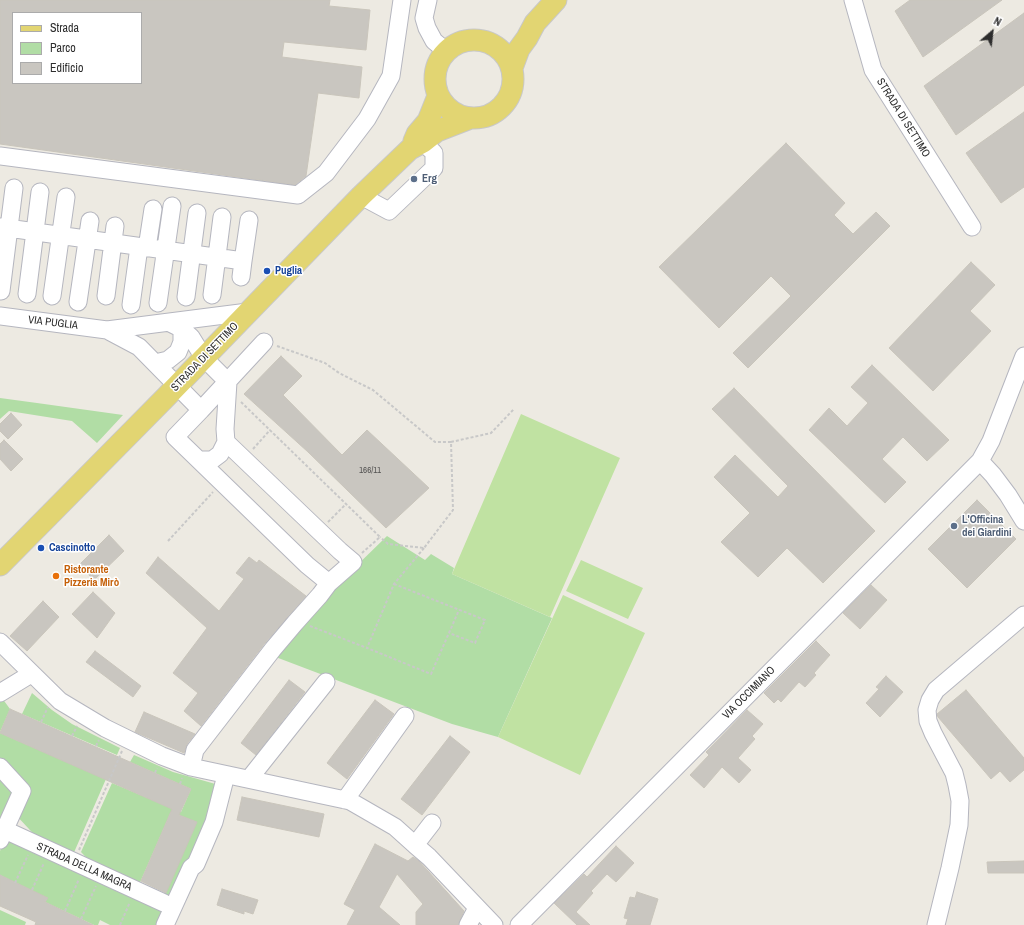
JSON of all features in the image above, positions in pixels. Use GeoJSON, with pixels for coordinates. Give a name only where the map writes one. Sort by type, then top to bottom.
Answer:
{"type":"FeatureCollection","features":[{"type":"Feature","properties":{"kind":"main road"},"geometry":{"type":"LineString","coordinates":[[512,68],[519,49],[527,38],[534,23],[556,0]]}},
{"type":"Feature","properties":{"kind":"main road"},"geometry":{"type":"LineString","coordinates":[[490,42],[512,35],[521,28],[534,23]]}},
{"type":"Feature","properties":{"kind":"main road"},"geometry":{"type":"LineString","coordinates":[[468,40],[490,42],[498,46],[509,60],[514,76],[513,90],[507,102],[497,111],[485,117],[477,119],[456,114],[446,107],[438,96],[435,73],[439,62],[446,51],[456,44],[468,40]]}},
{"type":"Feature","properties":{"kind":"main road","name":"STRADA DI SETTIMO"},"geometry":{"type":"LineString","coordinates":[[417,146],[417,134],[428,121],[438,96]]}},
{"type":"Feature","properties":{"kind":"main road","name":"STRADA DI SETTIMO"},"geometry":{"type":"LineString","coordinates":[[0,565],[361,196],[417,146],[437,131],[468,118]]}},
{"type":"Feature","properties":{"kind":"street"},"geometry":{"type":"LineString","coordinates":[[0,156],[298,195],[326,173],[367,119],[391,76],[402,0]]}},
{"type":"Feature","properties":{"kind":"street"},"geometry":{"type":"LineString","coordinates":[[428,0],[424,18],[427,28],[434,41],[446,51]]}},
{"type":"Feature","properties":{"kind":"street","name":"STRADA DI SETTIMO"},"geometry":{"type":"LineString","coordinates":[[853,0],[873,70],[972,227]]}},
{"type":"Feature","properties":{"kind":"street"},"geometry":{"type":"LineString","coordinates":[[361,196],[389,211],[434,168],[434,153],[417,146]]}},
{"type":"Feature","properties":{"kind":"street"},"geometry":{"type":"LineString","coordinates":[[1,291],[4,228],[14,188]]}},
{"type":"Feature","properties":{"kind":"street"},"geometry":{"type":"LineString","coordinates":[[27,294],[40,192]]}},
{"type":"Feature","properties":{"kind":"street"},"geometry":{"type":"LineString","coordinates":[[52,296],[66,197]]}},
{"type":"Feature","properties":{"kind":"street"},"geometry":{"type":"LineString","coordinates":[[158,303],[172,206]]}},
{"type":"Feature","properties":{"kind":"street"},"geometry":{"type":"LineString","coordinates":[[131,305],[143,247],[153,209]]}},
{"type":"Feature","properties":{"kind":"street"},"geometry":{"type":"LineString","coordinates":[[186,297],[197,213]]}},
{"type":"Feature","properties":{"kind":"street"},"geometry":{"type":"LineString","coordinates":[[212,295],[222,217]]}},
{"type":"Feature","properties":{"kind":"street"},"geometry":{"type":"LineString","coordinates":[[4,228],[217,257],[242,269],[249,220]]}},
{"type":"Feature","properties":{"kind":"street"},"geometry":{"type":"LineString","coordinates":[[78,302],[90,221]]}},
{"type":"Feature","properties":{"kind":"street"},"geometry":{"type":"LineString","coordinates":[[106,296],[115,226]]}},
{"type":"Feature","properties":{"kind":"street","name":"VIA PUGLIA"},"geometry":{"type":"LineString","coordinates":[[0,316],[107,330],[176,326],[248,312]]}},
{"type":"Feature","properties":{"kind":"street"},"geometry":{"type":"LineString","coordinates":[[176,326],[191,337],[204,358],[228,382],[225,429],[226,442],[220,454],[212,460],[199,460]]}},
{"type":"Feature","properties":{"kind":"street"},"geometry":{"type":"LineString","coordinates":[[155,362],[168,360],[178,352],[182,342],[176,326]]}},
{"type":"Feature","properties":{"kind":"street","name":"VIA PUGLIA"},"geometry":{"type":"LineString","coordinates":[[107,330],[140,347],[201,410]]}},
{"type":"Feature","properties":{"kind":"street"},"geometry":{"type":"LineString","coordinates":[[264,342],[175,437],[307,565],[329,583]]}},
{"type":"Feature","properties":{"kind":"street","name":"VIA OCCIMIANO"},"geometry":{"type":"LineString","coordinates":[[519,925],[980,461],[991,441],[1024,356]]}},
{"type":"Feature","properties":{"kind":"street"},"geometry":{"type":"LineString","coordinates":[[191,766],[195,750],[296,621],[329,583],[353,562],[226,442]]}},
{"type":"Feature","properties":{"kind":"street"},"geometry":{"type":"LineString","coordinates":[[980,461],[997,480],[1024,520]]}},
{"type":"Feature","properties":{"kind":"street"},"geometry":{"type":"LineString","coordinates":[[936,925],[952,861],[959,825],[960,801],[954,773],[933,733],[928,721],[926,710],[936,690],[1024,616]]}},
{"type":"Feature","properties":{"kind":"street"},"geometry":{"type":"LineString","coordinates":[[0,642],[60,701],[88,718],[169,759],[191,766],[350,801],[395,827],[429,857],[494,925]]}},
{"type":"Feature","properties":{"kind":"street"},"geometry":{"type":"LineString","coordinates":[[0,693],[32,674]]}},
{"type":"Feature","properties":{"kind":"street"},"geometry":{"type":"LineString","coordinates":[[249,779],[326,682]]}},
{"type":"Feature","properties":{"kind":"street"},"geometry":{"type":"LineString","coordinates":[[345,800],[405,716]]}},
{"type":"Feature","properties":{"kind":"street","name":"STRADA DELLA MAGRA"},"geometry":{"type":"LineString","coordinates":[[0,767],[22,790],[2,835],[33,843],[164,903]]}},
{"type":"Feature","properties":{"kind":"street"},"geometry":{"type":"LineString","coordinates":[[165,925],[190,868],[196,864],[214,822],[226,774]]}},
{"type":"Feature","properties":{"kind":"street"},"geometry":{"type":"LineString","coordinates":[[415,845],[432,824]]}},
{"type":"Feature","properties":{"kind":"street"},"geometry":{"type":"LineString","coordinates":[[468,925],[477,908]]}},
{"type":"Feature","properties":{"kind":"path"},"geometry":{"type":"LineString","coordinates":[[264,342],[325,363],[339,373],[373,390],[435,442],[451,442],[491,433],[514,409]]}},
{"type":"Feature","properties":{"kind":"path"},"geometry":{"type":"LineString","coordinates":[[241,402],[388,544],[424,548]]}},
{"type":"Feature","properties":{"kind":"path"},"geometry":{"type":"LineString","coordinates":[[367,648],[394,584],[453,510],[451,442]]}},
{"type":"Feature","properties":{"kind":"path"},"geometry":{"type":"LineString","coordinates":[[353,562],[380,537]]}},
{"type":"Feature","properties":{"kind":"path"},"geometry":{"type":"LineString","coordinates":[[394,584],[485,620],[475,643],[449,633]]}},
{"type":"Feature","properties":{"kind":"path"},"geometry":{"type":"LineString","coordinates":[[296,621],[431,674],[459,610]]}},
{"type":"Feature","properties":{"kind":"path"},"geometry":{"type":"LineString","coordinates":[[64,911],[79,864],[128,739]]}},
{"type":"Feature","properties":{"kind":"path"},"geometry":{"type":"LineString","coordinates":[[15,883],[33,843]]}},
{"type":"Feature","properties":{"kind":"path"},"geometry":{"type":"LineString","coordinates":[[32,890],[50,851]]}},
{"type":"Feature","properties":{"kind":"path"},"geometry":{"type":"LineString","coordinates":[[81,919],[102,874]]}},
{"type":"Feature","properties":{"kind":"path"},"geometry":{"type":"LineString","coordinates":[[120,925],[136,890]]}},
{"type":"Feature","properties":{"kind":"green space"},"geometry":{"type":"Polygon","coordinates":[[[0,398],[123,415],[97,443],[72,421],[9,411],[0,419],[0,398]]]}},
{"type":"Feature","properties":{"kind":"green space"},"geometry":{"type":"Polygon","coordinates":[[[521,414],[620,458],[550,617],[452,574],[521,414]]]}},
{"type":"Feature","properties":{"kind":"green space"},"geometry":{"type":"Polygon","coordinates":[[[387,536],[425,560],[431,554],[454,568],[452,574],[552,618],[498,737],[452,724],[273,656],[303,618],[387,536]]]}},
{"type":"Feature","properties":{"kind":"green space"},"geometry":{"type":"Polygon","coordinates":[[[581,560],[643,588],[628,619],[566,591],[581,560]]]}},
{"type":"Feature","properties":{"kind":"green space"},"geometry":{"type":"Polygon","coordinates":[[[563,595],[645,633],[580,775],[498,737],[563,595]]]}},
{"type":"Feature","properties":{"kind":"green space"},"geometry":{"type":"Polygon","coordinates":[[[32,693],[72,724],[120,748],[117,755],[22,714],[32,693]]]}},
{"type":"Feature","properties":{"kind":"green space"},"geometry":{"type":"Polygon","coordinates":[[[2,698],[10,709],[0,732],[0,699],[2,698]]]}},
{"type":"Feature","properties":{"kind":"green space"},"geometry":{"type":"Polygon","coordinates":[[[0,733],[106,779],[72,857],[42,843],[15,814],[26,789],[0,762],[0,733]]]}},
{"type":"Feature","properties":{"kind":"green space"},"geometry":{"type":"Polygon","coordinates":[[[134,755],[173,772],[219,785],[212,810],[171,901],[163,898],[196,822],[171,812],[138,887],[96,868],[81,852],[112,783],[181,812],[191,789],[130,762],[134,755]]]}},
{"type":"Feature","properties":{"kind":"green space"},"geometry":{"type":"Polygon","coordinates":[[[0,773],[18,792],[0,832],[0,773]]]}},
{"type":"Feature","properties":{"kind":"green space"},"geometry":{"type":"Polygon","coordinates":[[[7,836],[168,907],[160,925],[110,925],[100,920],[98,925],[94,925],[45,902],[47,898],[0,875],[0,851],[7,836]]]}},
{"type":"Feature","properties":{"kind":"green space"},"geometry":{"type":"Polygon","coordinates":[[[0,910],[26,922],[25,925],[0,925],[0,910]]]}},
{"type":"Feature","properties":{"kind":"building"},"geometry":{"type":"Polygon","coordinates":[[[0,0],[330,0],[329,6],[370,10],[366,50],[284,42],[282,57],[362,67],[359,98],[318,93],[306,176],[295,185],[0,144],[0,0]]]}},
{"type":"Feature","properties":{"kind":"building"},"geometry":{"type":"Polygon","coordinates":[[[910,0],[1002,0],[923,57],[895,11],[910,0]]]}},
{"type":"Feature","properties":{"kind":"building"},"geometry":{"type":"Polygon","coordinates":[[[1024,13],[1024,85],[956,135],[924,86],[1024,13]]]}},
{"type":"Feature","properties":{"kind":"building"},"geometry":{"type":"Polygon","coordinates":[[[1024,112],[1024,187],[1001,203],[966,153],[1024,112]]]}},
{"type":"Feature","properties":{"kind":"building"},"geometry":{"type":"Polygon","coordinates":[[[786,143],[845,203],[834,215],[853,234],[876,212],[890,226],[748,368],[733,353],[791,296],[771,276],[719,328],[659,267],[786,143]]]}},
{"type":"Feature","properties":{"kind":"building"},"geometry":{"type":"Polygon","coordinates":[[[971,262],[995,285],[970,311],[991,331],[933,391],[889,348],[971,262]]]}},
{"type":"Feature","properties":{"kind":"building"},"geometry":{"type":"Polygon","coordinates":[[[281,356],[302,376],[283,395],[342,455],[367,430],[429,488],[386,528],[308,452],[244,394],[281,356]]]}},
{"type":"Feature","properties":{"kind":"building"},"geometry":{"type":"Polygon","coordinates":[[[872,365],[949,440],[927,461],[903,437],[882,459],[906,482],[885,503],[809,430],[829,408],[847,426],[868,403],[851,387],[872,365]]]}},
{"type":"Feature","properties":{"kind":"building"},"geometry":{"type":"Polygon","coordinates":[[[734,388],[875,531],[823,583],[787,548],[758,577],[721,542],[750,513],[714,477],[735,455],[778,497],[788,486],[712,409],[734,388]]]}},
{"type":"Feature","properties":{"kind":"building"},"geometry":{"type":"Polygon","coordinates":[[[11,413],[22,425],[8,439],[0,431],[0,424],[11,413]]]}},
{"type":"Feature","properties":{"kind":"building"},"geometry":{"type":"Polygon","coordinates":[[[4,440],[23,459],[11,471],[0,459],[0,444],[4,440]]]}},
{"type":"Feature","properties":{"kind":"building"},"geometry":{"type":"Polygon","coordinates":[[[977,500],[1016,539],[967,588],[928,549],[977,500]]]}},
{"type":"Feature","properties":{"kind":"building"},"geometry":{"type":"Polygon","coordinates":[[[109,535],[124,551],[94,580],[79,565],[109,535]]]}},
{"type":"Feature","properties":{"kind":"building"},"geometry":{"type":"Polygon","coordinates":[[[158,557],[219,611],[244,579],[236,573],[249,557],[257,563],[259,560],[306,596],[265,643],[201,726],[184,711],[198,693],[173,673],[207,628],[146,573],[158,557]]]}},
{"type":"Feature","properties":{"kind":"building"},"geometry":{"type":"Polygon","coordinates":[[[871,585],[887,600],[860,629],[843,613],[871,585]]]}},
{"type":"Feature","properties":{"kind":"building"},"geometry":{"type":"Polygon","coordinates":[[[93,592],[115,613],[97,638],[72,614],[93,592]]]}},
{"type":"Feature","properties":{"kind":"building"},"geometry":{"type":"Polygon","coordinates":[[[43,601],[59,617],[27,651],[10,636],[43,601]]]}},
{"type":"Feature","properties":{"kind":"building"},"geometry":{"type":"Polygon","coordinates":[[[816,641],[830,655],[814,673],[816,675],[805,687],[799,682],[781,702],[778,699],[774,703],[764,693],[816,641]]]}},
{"type":"Feature","properties":{"kind":"building"},"geometry":{"type":"Polygon","coordinates":[[[95,651],[141,686],[133,697],[86,662],[95,651]]]}},
{"type":"Feature","properties":{"kind":"building"},"geometry":{"type":"Polygon","coordinates":[[[886,676],[903,692],[880,717],[866,703],[879,689],[876,687],[886,676]]]}},
{"type":"Feature","properties":{"kind":"building"},"geometry":{"type":"Polygon","coordinates":[[[289,680],[305,692],[256,755],[241,743],[289,680]]]}},
{"type":"Feature","properties":{"kind":"building"},"geometry":{"type":"Polygon","coordinates":[[[966,690],[1024,758],[1024,770],[1010,782],[1000,771],[991,779],[938,717],[937,714],[966,690]]]}},
{"type":"Feature","properties":{"kind":"building"},"geometry":{"type":"Polygon","coordinates":[[[375,700],[394,714],[347,779],[327,763],[375,700]]]}},
{"type":"Feature","properties":{"kind":"building"},"geometry":{"type":"Polygon","coordinates":[[[10,709],[191,789],[179,815],[197,822],[166,893],[141,881],[172,809],[0,733],[10,709]]]}},
{"type":"Feature","properties":{"kind":"building"},"geometry":{"type":"Polygon","coordinates":[[[747,710],[763,724],[752,736],[755,739],[738,758],[751,770],[739,783],[722,767],[704,788],[690,775],[709,755],[706,752],[747,710]]]}},
{"type":"Feature","properties":{"kind":"building"},"geometry":{"type":"Polygon","coordinates":[[[144,712],[195,734],[187,744],[184,753],[135,732],[144,712]]]}},
{"type":"Feature","properties":{"kind":"building"},"geometry":{"type":"Polygon","coordinates":[[[450,736],[470,752],[422,815],[401,799],[450,736]]]}},
{"type":"Feature","properties":{"kind":"building"},"geometry":{"type":"Polygon","coordinates":[[[242,797],[324,814],[319,837],[237,820],[242,797]]]}},
{"type":"Feature","properties":{"kind":"building"},"geometry":{"type":"Polygon","coordinates":[[[375,844],[408,861],[413,857],[419,861],[464,911],[458,925],[416,925],[416,912],[423,904],[397,874],[379,907],[400,925],[347,925],[355,910],[344,904],[375,844]]]}},
{"type":"Feature","properties":{"kind":"building"},"geometry":{"type":"Polygon","coordinates":[[[616,846],[634,863],[616,882],[607,874],[591,891],[593,893],[576,912],[590,925],[577,925],[554,903],[584,874],[587,877],[616,846]]]}},
{"type":"Feature","properties":{"kind":"building"},"geometry":{"type":"Polygon","coordinates":[[[1024,861],[1024,873],[988,873],[987,862],[1024,861]]]}},
{"type":"Feature","properties":{"kind":"building"},"geometry":{"type":"Polygon","coordinates":[[[0,875],[48,898],[45,902],[93,925],[35,925],[36,922],[0,906],[0,875]]]}},
{"type":"Feature","properties":{"kind":"building"},"geometry":{"type":"Polygon","coordinates":[[[222,889],[258,900],[253,914],[244,911],[244,914],[217,905],[222,889]]]}},
{"type":"Feature","properties":{"kind":"building"},"geometry":{"type":"Polygon","coordinates":[[[637,892],[658,899],[650,925],[626,925],[628,919],[624,918],[630,897],[635,898],[637,892]]]}},
{"type":"Feature","properties":{"kind":"place","name":"Erg"},"geometry":{"type":"Point","coordinates":[414,179]}},
{"type":"Feature","properties":{"kind":"place","name":"Puglia"},"geometry":{"type":"Point","coordinates":[267,271]}},
{"type":"Feature","properties":{"kind":"place","name":"L'Officina dei Giardini"},"geometry":{"type":"Point","coordinates":[954,526]}},
{"type":"Feature","properties":{"kind":"place","name":"Cascinotto"},"geometry":{"type":"Point","coordinates":[41,548]}},
{"type":"Feature","properties":{"kind":"place","name":"Ristorante Pizzeria Mirò"},"geometry":{"type":"Point","coordinates":[56,576]}}]}
